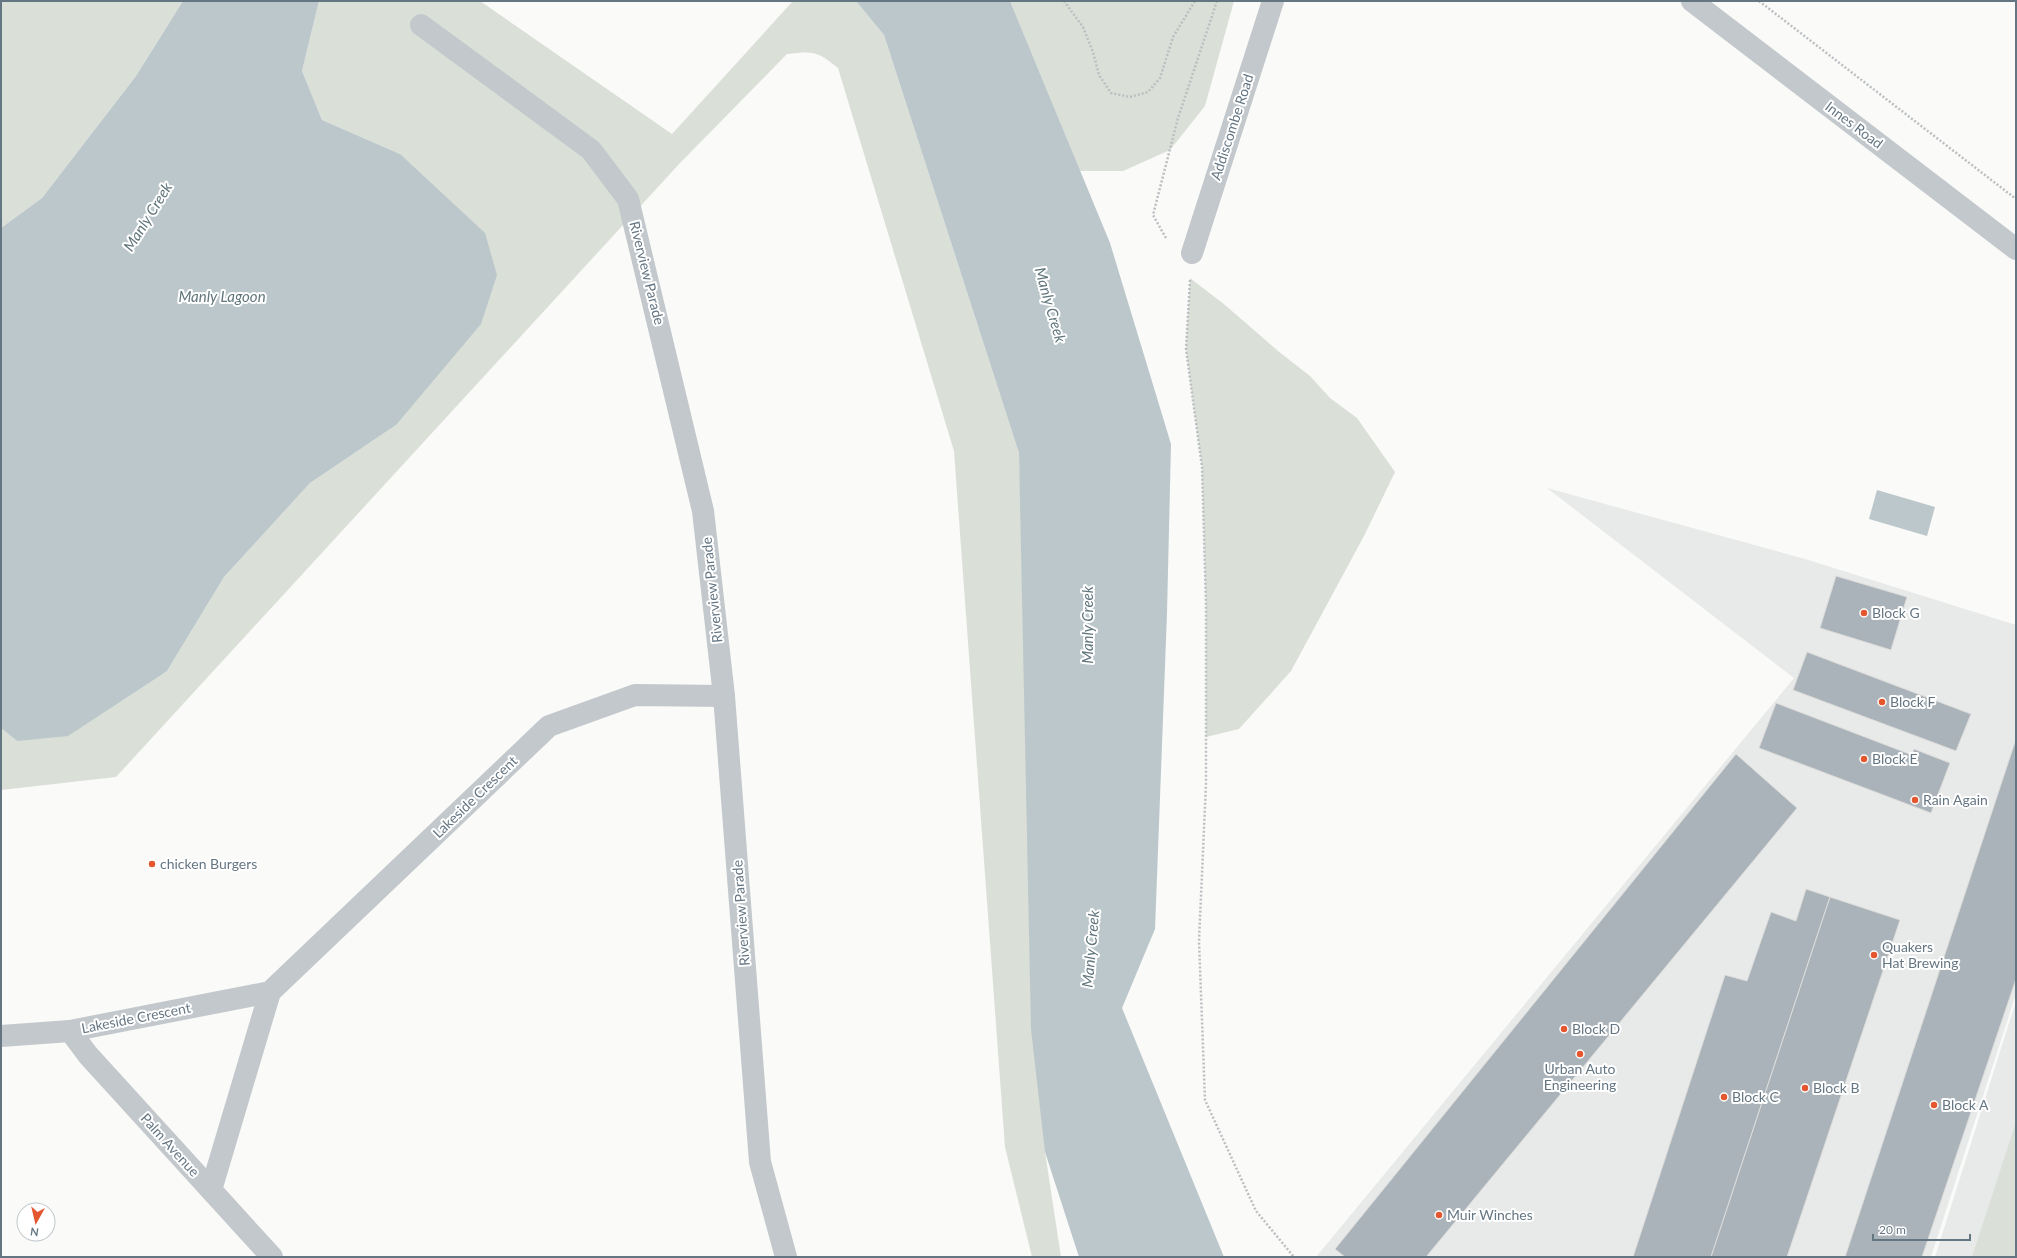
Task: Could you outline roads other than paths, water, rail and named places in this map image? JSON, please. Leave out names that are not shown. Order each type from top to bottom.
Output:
[{"type":"street","name":"Addiscombe Road","points":[[1192,253],[1273,1]]},
{"type":"street","name":"Innes Road","points":[[1692,1],[2016,249]]},
{"type":"street","name":"Riverview Parade","points":[[421,25],[591,150],[628,199],[703,511],[724,696],[760,1162],[786,1257]]},
{"type":"street","name":"Lakeside Crescent","points":[[211,1190],[270,992],[549,726],[635,695],[724,696]]},
{"type":"street","name":"Lakeside Crescent","points":[[1,1036],[70,1031],[270,992]]},
{"type":"street","name":"Palm Avenue","points":[[70,1031],[88,1055],[272,1257]]},
{"type":"water","name":"Manly Lagoon","points":[[183,1],[319,1],[302,71],[322,120],[400,154],[485,233],[497,275],[481,324],[396,425],[310,483],[224,577],[167,671],[68,736],[17,741],[1,728],[1,228],[42,198],[136,76]]},
{"type":"water","name":"Manly Creek","points":[[856,1],[1010,1],[1110,243],[1171,444],[1167,613],[1155,929],[1122,1008],[1224,1257],[1079,1257],[1045,1152],[1031,1029],[1019,453],[884,35]]},
{"type":"water","points":[[1877,490],[1935,507],[1927,536],[1869,519]]},
{"type":"place","name":"Block G","points":[[1864,613]]},
{"type":"place","name":"Block F","points":[[1882,702]]},
{"type":"place","name":"Block E","points":[[1864,759]]},
{"type":"place","name":"Rain Again","points":[[1915,800]]},
{"type":"place","name":"chicken Burgers","points":[[152,864]]},
{"type":"place","name":"Quakers Hat Brewing","points":[[1874,955]]},
{"type":"place","name":"Block D","points":[[1564,1029]]},
{"type":"place","name":"Urban Auto Engineering","points":[[1580,1054]]},
{"type":"place","name":"Block B","points":[[1805,1088]]},
{"type":"place","name":"Block C","points":[[1724,1097]]},
{"type":"place","name":"Block A","points":[[1934,1105]]},
{"type":"place","name":"Muir Winches","points":[[1439,1215]]}]
